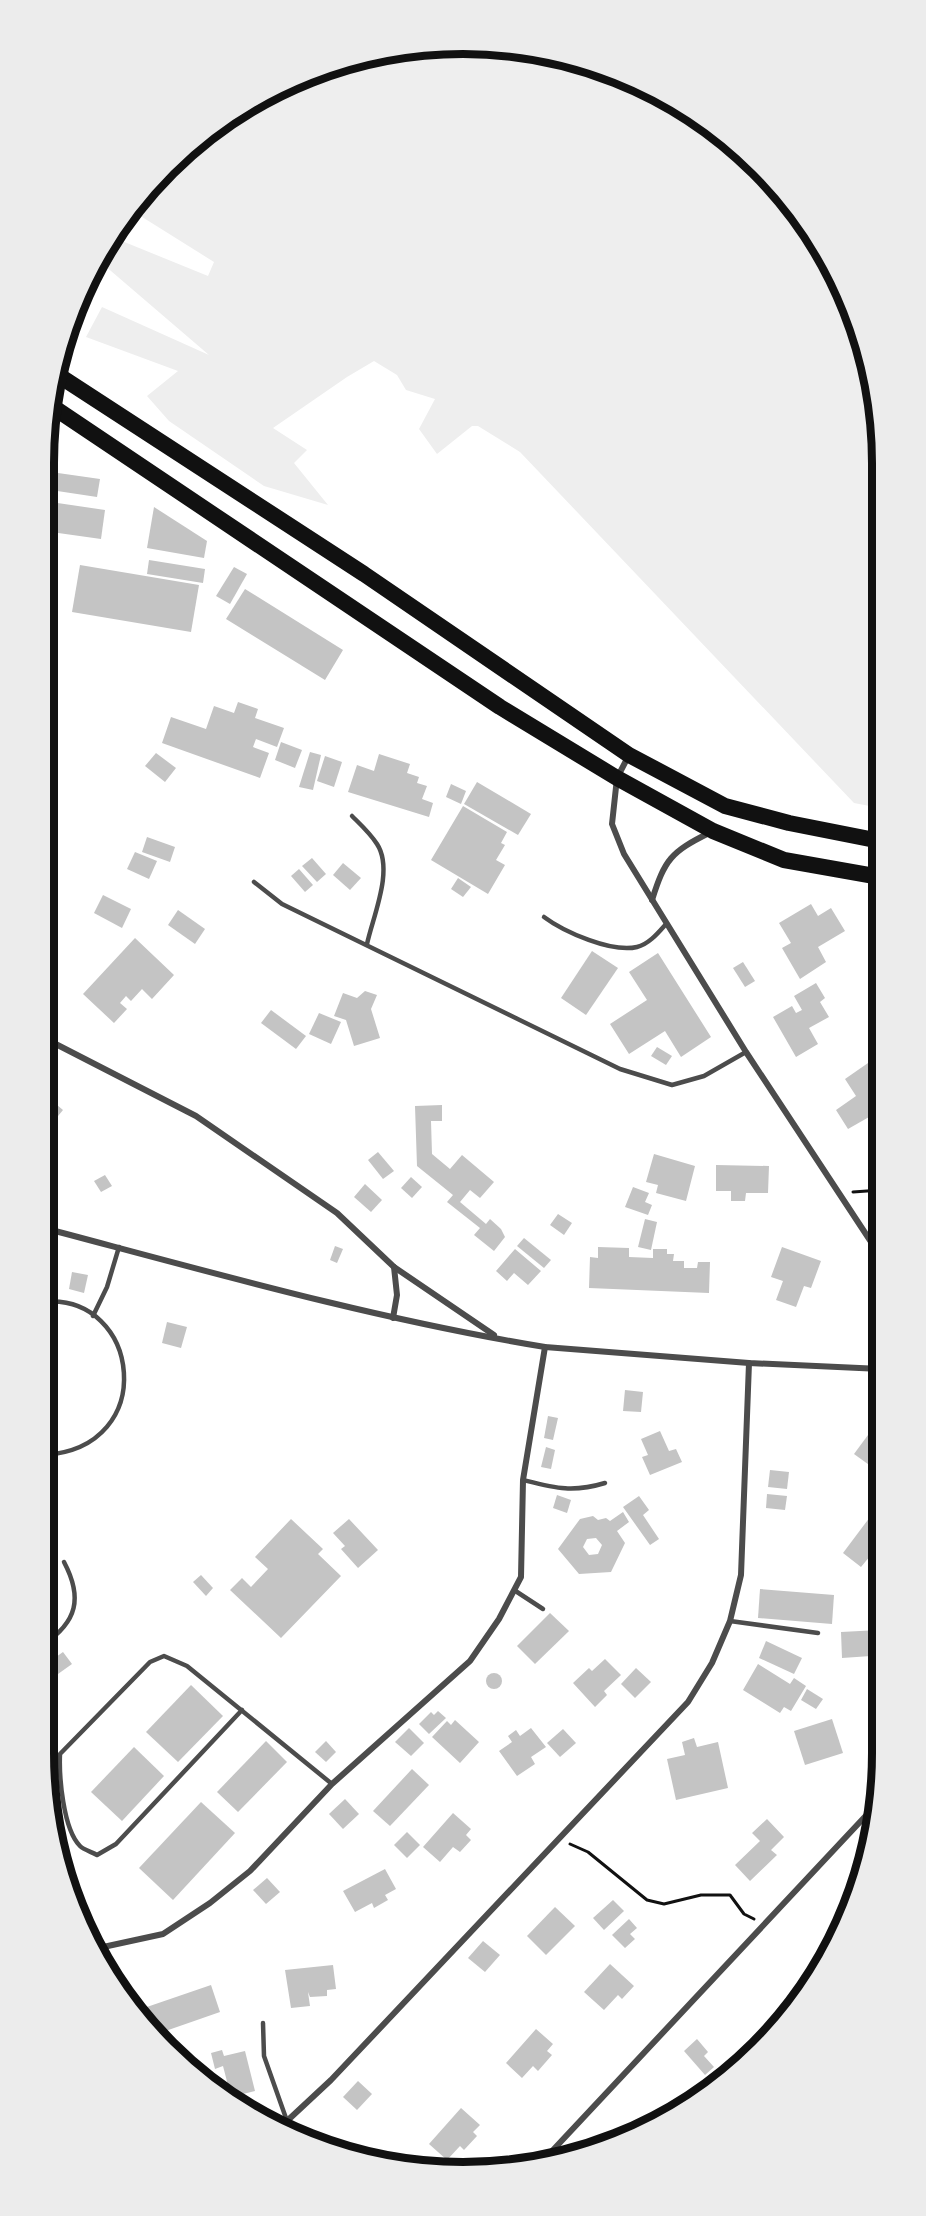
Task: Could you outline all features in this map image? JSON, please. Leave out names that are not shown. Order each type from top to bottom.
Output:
[{"type":"highway","points":[[63,378],[363,574],[629,755],[725,806],[789,824],[872,840]]},
{"type":"highway","points":[[57,410],[500,707],[617,778],[713,831],[784,860],[872,876]]},
{"type":"street","points":[[629,755],[617,778],[612,824],[624,854],[746,1052],[872,1244]]},
{"type":"street","points":[[652,900],[662,870],[675,852],[713,831]]},
{"type":"street","points":[[54,1043],[196,1116],[337,1213],[394,1267],[496,1337]]},
{"type":"street","points":[[54,1231],[342,1307],[545,1347],[749,1363],[872,1369]]},
{"type":"street","points":[[393,1318],[397,1295],[394,1267]]},
{"type":"street","points":[[103,1947],[163,1934],[210,1903],[250,1871],[332,1784],[470,1661],[499,1619],[521,1577],[523,1480],[545,1347]]},
{"type":"street","points":[[287,2121],[331,2080],[688,1702],[712,1662],[730,1621],[741,1575],[749,1363]]},
{"type":"street","points":[[550,2152],[868,1814]]},
{"type":"lane","points":[[352,816],[378,845],[383,876],[367,944]]},
{"type":"lane","points":[[254,882],[282,904],[620,1069],[672,1085],[704,1076],[746,1052]]},
{"type":"lane","points":[[544,917],[563,930],[620,947],[637,947],[648,941],[666,924]]},
{"type":"lane","points":[[93,1316],[107,1287],[119,1247]]},
{"type":"lane","points":[[54,1303],[74,1305],[93,1316],[108,1329],[118,1347],[124,1365],[125,1385],[120,1405],[111,1423],[97,1437],[80,1448],[54,1454]]},
{"type":"lane","points":[[523,1480],[563,1490],[583,1490],[605,1483]]},
{"type":"lane","points":[[54,1637],[62,1632],[72,1616],[75,1599],[73,1579],[64,1562]]},
{"type":"lane","points":[[514,1590],[543,1609]]},
{"type":"lane","points":[[730,1621],[818,1633]]},
{"type":"lane","points":[[242,1710],[116,1844],[97,1855],[80,1846],[69,1824],[59,1777],[60,1754],[150,1662],[164,1656],[187,1666],[242,1710],[332,1784]]},
{"type":"lane","points":[[263,2022],[264,2056],[287,2121]]},
{"type":"path","points":[[837,1194],[872,1191]]},
{"type":"path","points":[[558,1839],[588,1852],[647,1900],[664,1904],[701,1895],[730,1895],[744,1914],[764,1924]]},
{"type":"shaded area","points":[[463,54],[516,57],[569,68],[620,85],[644,96],[690,123],[733,155],[771,193],[817,259],[841,306],[864,383],[869,410],[872,463],[872,806],[854,803],[520,452],[478,426],[472,426],[437,454],[419,429],[435,399],[406,390],[397,375],[374,361],[273,428],[307,450],[294,463],[328,505],[264,486],[169,421],[147,396],[178,371],[86,337],[102,307],[209,355],[105,266],[120,240],[208,276],[214,262],[138,215],[155,193],[193,155],[259,109],[306,85],[383,62],[410,57]]},
{"type":"building","points":[[54,472],[100,479],[97,497],[54,491]]},
{"type":"building","points":[[54,502],[105,510],[101,539],[54,532]]},
{"type":"building","points":[[154,507],[207,541],[204,558],[147,548]]},
{"type":"building","points":[[149,560],[205,569],[203,583],[147,574]]},
{"type":"building","points":[[80,565],[199,585],[191,632],[72,612]]},
{"type":"building","points":[[234,567],[247,574],[230,604],[216,596]]},
{"type":"building","points":[[245,589],[343,650],[325,680],[226,619]]},
{"type":"building","points":[[238,702],[258,709],[255,718],[284,728],[277,747],[256,739],[253,747],[269,753],[260,778],[162,743],[171,717],[206,729],[214,706],[234,713]]},
{"type":"building","points":[[281,742],[302,750],[295,768],[275,760]]},
{"type":"building","points":[[310,752],[321,755],[313,790],[299,787]]},
{"type":"building","points":[[156,753],[176,768],[165,782],[145,766]]},
{"type":"building","points":[[379,754],[410,764],[407,773],[419,777],[417,783],[427,786],[422,799],[433,803],[429,817],[348,792],[357,765],[374,771]]},
{"type":"building","points":[[325,756],[342,762],[334,787],[317,781]]},
{"type":"building","points":[[477,782],[531,814],[518,835],[464,804]]},
{"type":"building","points":[[451,784],[466,791],[461,804],[446,797]]},
{"type":"building","points":[[463,806],[507,832],[501,843],[505,845],[496,860],[505,865],[488,894],[431,860]]},
{"type":"building","points":[[147,837],[175,847],[170,862],[142,852]]},
{"type":"building","points":[[135,852],[157,861],[149,879],[127,869]]},
{"type":"building","points":[[312,858],[326,874],[317,882],[302,866]]},
{"type":"building","points":[[343,863],[361,878],[350,890],[333,875]]},
{"type":"building","points":[[299,869],[313,885],[305,892],[291,876]]},
{"type":"building","points":[[458,878],[471,887],[463,897],[451,889]]},
{"type":"building","points":[[103,895],[131,909],[122,928],[94,913]]},
{"type":"building","points":[[811,904],[818,916],[831,908],[845,931],[818,947],[826,962],[800,979],[782,948],[791,943],[779,923]]},
{"type":"building","points":[[178,910],[205,929],[195,944],[168,925]]},
{"type":"building","points":[[135,938],[174,975],[152,999],[142,989],[131,1001],[126,996],[120,1003],[127,1009],[114,1023],[83,994]]},
{"type":"building","points":[[592,951],[618,968],[586,1015],[561,998]]},
{"type":"building","points":[[658,953],[711,1037],[681,1057],[665,1031],[629,1054],[610,1024],[647,1000],[629,972]]},
{"type":"building","points":[[743,962],[755,981],[745,987],[733,968]]},
{"type":"building","points":[[816,983],[825,998],[820,1002],[829,1017],[809,1028],[818,1044],[796,1057],[773,1017],[792,1006],[796,1013],[802,1010],[794,996]]},
{"type":"building","points":[[365,991],[377,995],[371,1009],[380,1038],[354,1046],[346,1020],[334,1016],[343,993],[357,998]]},
{"type":"building","points":[[271,1010],[306,1036],[296,1049],[261,1023]]},
{"type":"building","points":[[319,1013],[341,1022],[331,1044],[309,1034]]},
{"type":"building","points":[[657,1047],[672,1056],[666,1065],[651,1056]]},
{"type":"building","points":[[872,1060],[872,1121],[869,1117],[848,1129],[836,1110],[856,1096],[845,1079]]},
{"type":"building","points":[[54,1102],[63,1110],[54,1121]]},
{"type":"building","points":[[442,1105],[442,1121],[431,1121],[432,1154],[450,1169],[462,1155],[494,1182],[480,1198],[470,1190],[460,1202],[486,1224],[490,1219],[501,1229],[505,1237],[494,1251],[474,1235],[480,1228],[447,1202],[453,1195],[417,1166],[415,1106]]},
{"type":"building","points":[[378,1152],[394,1171],[383,1179],[368,1160]]},
{"type":"building","points":[[654,1154],[695,1166],[686,1201],[656,1193],[658,1185],[646,1182]]},
{"type":"building","points":[[716,1165],[769,1166],[768,1193],[746,1193],[745,1201],[731,1201],[731,1191],[716,1191]]},
{"type":"building","points":[[105,1175],[112,1186],[101,1192],[94,1181]]},
{"type":"building","points":[[411,1177],[422,1187],[412,1198],[401,1188]]},
{"type":"building","points":[[365,1184],[382,1200],[371,1212],[354,1197]]},
{"type":"building","points":[[633,1187],[649,1193],[645,1202],[652,1205],[648,1215],[625,1207]]},
{"type":"building","points":[[558,1214],[572,1223],[564,1235],[550,1225]]},
{"type":"building","points":[[645,1219],[657,1222],[651,1250],[638,1247]]},
{"type":"building","points":[[524,1238],[551,1260],[544,1268],[517,1246]]},
{"type":"building","points":[[335,1246],[343,1249],[337,1263],[330,1260]]},
{"type":"building","points":[[598,1247],[629,1248],[629,1257],[653,1258],[653,1249],[667,1249],[667,1254],[674,1254],[673,1261],[684,1261],[684,1268],[697,1268],[698,1262],[710,1262],[709,1293],[589,1288],[590,1257],[598,1258]]},
{"type":"building","points":[[782,1247],[821,1261],[811,1288],[804,1286],[796,1307],[776,1300],[783,1281],[771,1277]]},
{"type":"building","points":[[515,1249],[541,1271],[528,1285],[514,1273],[507,1281],[496,1271]]},
{"type":"building","points":[[72,1272],[88,1275],[84,1293],[69,1289]]},
{"type":"building","points":[[167,1322],[187,1327],[181,1348],[162,1343]]},
{"type":"building","points":[[625,1390],[643,1392],[641,1412],[623,1411]]},
{"type":"building","points":[[548,1416],[558,1418],[553,1440],[544,1438]]},
{"type":"building","points":[[872,1430],[872,1467],[854,1454]]},
{"type":"building","points":[[660,1431],[669,1451],[676,1449],[682,1462],[650,1475],[642,1457],[648,1455],[641,1439]]},
{"type":"building","points":[[546,1447],[555,1450],[551,1469],[541,1467]]},
{"type":"building","points":[[770,1470],[789,1472],[787,1489],[768,1487]]},
{"type":"building","points":[[767,1494],[787,1496],[785,1510],[766,1508]]},
{"type":"building","points":[[557,1495],[571,1500],[567,1513],[553,1508]]},
{"type":"building","points":[[639,1496],[649,1510],[643,1515],[659,1539],[650,1545],[623,1507]]},
{"type":"building","points":[[623,1512],[629,1522],[617,1531],[625,1543],[611,1572],[579,1574],[558,1549],[580,1519],[593,1516],[598,1520],[606,1518],[610,1521]],"holes":[[[596,1538],[602,1545],[598,1554],[589,1555],[583,1547],[587,1539]]]},
{"type":"building","points":[[870,1517],[872,1519],[872,1554],[861,1567],[843,1553]]},
{"type":"building","points":[[291,1519],[323,1549],[318,1554],[341,1576],[281,1638],[230,1590],[242,1578],[251,1587],[268,1569],[255,1557]]},
{"type":"building","points":[[349,1519],[378,1550],[358,1568],[341,1549],[345,1546],[333,1533]]},
{"type":"building","points":[[201,1575],[213,1588],[206,1596],[193,1582]]},
{"type":"building","points":[[760,1589],[834,1595],[832,1624],[758,1618]]},
{"type":"building","points":[[550,1613],[569,1631],[535,1664],[517,1646]]},
{"type":"building","points":[[872,1630],[872,1668],[871,1656],[842,1658],[841,1632]]},
{"type":"building","points":[[766,1641],[802,1658],[794,1674],[759,1658]]},
{"type":"building","points":[[63,1652],[72,1664],[58,1674],[54,1669],[54,1658]]},
{"type":"building","points":[[605,1659],[621,1675],[604,1691],[607,1695],[595,1707],[573,1683],[589,1668],[592,1671]]},
{"type":"building","points":[[758,1664],[790,1684],[794,1678],[806,1686],[791,1711],[784,1707],[780,1713],[743,1690]]},
{"type":"building","points":[[636,1668],[651,1682],[635,1698],[621,1684]]},
{"type":"building","points":[[491,1673],[497,1673],[502,1681],[500,1687],[491,1689],[486,1684],[486,1678]]},
{"type":"building","points":[[191,1685],[223,1716],[178,1762],[146,1732]]},
{"type":"building","points":[[807,1689],[823,1699],[816,1709],[801,1700]]},
{"type":"building","points":[[438,1711],[446,1718],[429,1734],[419,1724],[431,1712],[434,1715]]},
{"type":"building","points":[[832,1719],[843,1753],[805,1765],[794,1731]]},
{"type":"building","points":[[455,1720],[479,1742],[460,1763],[432,1737],[447,1721],[451,1725]]},
{"type":"building","points":[[409,1728],[424,1743],[411,1756],[395,1742]]},
{"type":"building","points":[[531,1728],[546,1747],[531,1757],[535,1764],[517,1776],[499,1751],[512,1742],[508,1736],[516,1730],[520,1736]]},
{"type":"building","points":[[563,1729],[576,1743],[560,1757],[547,1743]]},
{"type":"building","points":[[694,1738],[697,1747],[718,1742],[728,1788],[676,1800],[667,1759],[685,1755],[682,1742]]},
{"type":"building","points":[[266,1741],[287,1762],[238,1812],[217,1792]]},
{"type":"building","points":[[326,1741],[336,1752],[326,1762],[315,1752]]},
{"type":"building","points":[[134,1747],[164,1776],[122,1821],[91,1792]]},
{"type":"building","points":[[412,1769],[429,1785],[390,1826],[373,1811]]},
{"type":"building","points":[[345,1799],[359,1814],[343,1829],[329,1814]]},
{"type":"building","points":[[201,1802],[235,1833],[173,1900],[139,1868]]},
{"type":"building","points":[[453,1813],[471,1829],[466,1835],[471,1840],[460,1852],[453,1847],[440,1862],[423,1847]]},
{"type":"building","points":[[767,1819],[784,1837],[771,1850],[777,1855],[750,1881],[735,1865],[760,1841],[752,1833]]},
{"type":"building","points":[[407,1832],[420,1845],[407,1858],[394,1845]]},
{"type":"building","points":[[385,1869],[396,1889],[385,1895],[388,1900],[374,1908],[372,1903],[355,1912],[343,1891]]},
{"type":"building","points":[[267,1878],[280,1892],[266,1904],[253,1890]]},
{"type":"building","points":[[613,1900],[624,1911],[604,1930],[593,1918]]},
{"type":"building","points":[[555,1907],[575,1926],[546,1955],[527,1936]]},
{"type":"building","points":[[629,1919],[637,1928],[630,1934],[635,1939],[625,1948],[612,1935]]},
{"type":"building","points":[[483,1941],[500,1955],[485,1972],[468,1958]]},
{"type":"building","points":[[610,1964],[634,1986],[622,1999],[618,1995],[604,2010],[584,1992]]},
{"type":"building","points":[[333,1965],[336,1989],[327,1990],[327,1996],[310,1997],[308,1992],[310,2006],[291,2008],[285,1970]]},
{"type":"building","points":[[211,1985],[220,2012],[164,2032],[144,2008]]},
{"type":"building","points":[[536,2029],[553,2044],[547,2051],[552,2055],[538,2071],[533,2066],[522,2078],[506,2063]]},
{"type":"building","points":[[697,2039],[708,2052],[704,2056],[714,2067],[705,2075],[684,2051]]},
{"type":"building","points":[[222,2050],[224,2056],[245,2051],[255,2091],[239,2095],[229,2088],[223,2066],[215,2069],[211,2053]]},
{"type":"building","points":[[358,2081],[372,2094],[357,2110],[343,2097]]},
{"type":"building","points":[[461,2108],[480,2125],[473,2132],[477,2136],[464,2150],[460,2146],[447,2160],[429,2144]]}]
